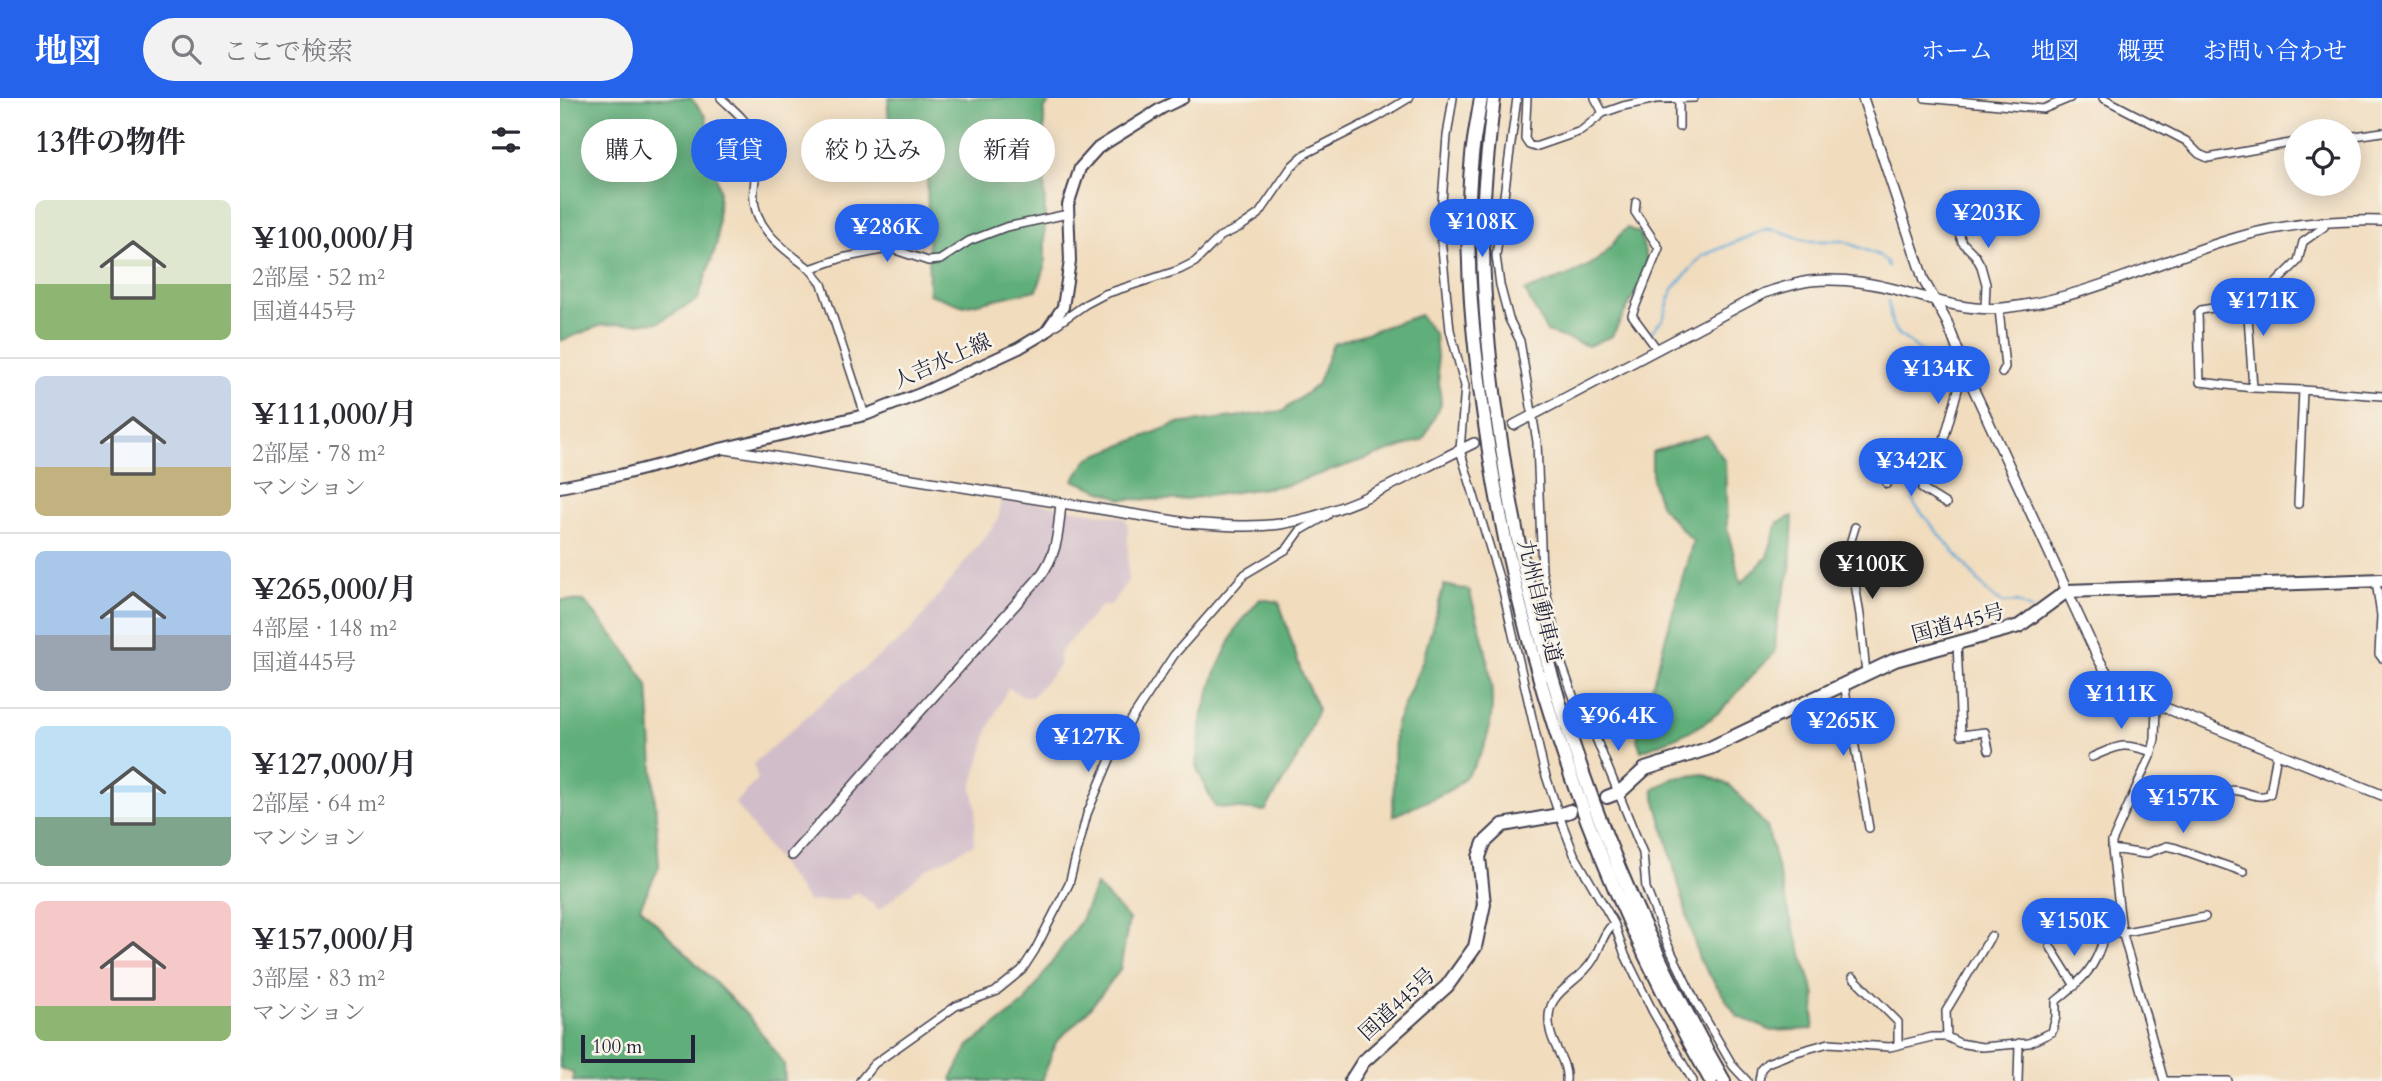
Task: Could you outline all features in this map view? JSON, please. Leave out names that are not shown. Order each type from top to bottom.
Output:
[{"type":"highway","name":"九州自動車道","points":[[1480,98],[1472,156],[1469,219],[1473,330],[1493,477],[1526,630],[1559,744],[1611,881],[1645,958],[1711,1081]]},
{"type":"highway","name":"九州自動車道","points":[[1494,98],[1483,219],[1486,331],[1505,474],[1520,554],[1567,724],[1605,833],[1649,937],[1699,1038],[1724,1081]]},
{"type":"highway","points":[[2067,591],[2379,580]]},
{"type":"highway","name":"国道445号","points":[[1607,797],[1620,792],[1645,769],[1710,748],[1895,660],[2019,626],[2067,591]]},
{"type":"highway","name":"国道445号","points":[[1351,1081],[1363,1062],[1447,986],[1475,947],[1484,904],[1479,857],[1484,843],[1503,825],[1564,813]]},
{"type":"main road","name":"人吉水上線","points":[[560,487],[620,475],[865,415],[920,394],[1019,348],[1046,332],[1063,307],[1070,261],[1068,205],[1080,168],[1098,148],[1183,98]]},
{"type":"street","points":[[721,98],[750,127],[755,144],[754,192],[758,216],[769,237],[810,269],[822,285],[865,415]]},
{"type":"street","points":[[1046,332],[1105,294],[1180,270],[1195,261],[1221,236],[1259,214],[1292,166],[1305,154],[1409,98]]},
{"type":"street","points":[[1453,98],[1447,136],[1440,228],[1450,330],[1465,386],[1460,450],[1503,591],[1545,770],[1564,813],[1574,854],[1614,923],[1625,955],[1647,1000],[1693,1081]]},
{"type":"street","points":[[1517,98],[1496,256],[1509,319],[1520,341],[1537,442],[1542,571],[1561,662],[1576,704],[1595,736],[1620,792],[1643,853],[1646,888],[1667,943],[1733,1066],[1747,1081]]},
{"type":"street","points":[[1527,98],[1525,139],[1529,145],[1535,147],[1581,131],[1603,113],[1645,102],[1694,98]]},
{"type":"street","points":[[1595,98],[1603,113]]},
{"type":"street","points":[[1863,98],[1924,281],[1947,322],[1970,381],[2098,658],[2112,682],[2136,696],[2382,795]]},
{"type":"street","points":[[1925,98],[2043,109],[2070,98]]},
{"type":"street","points":[[2103,98],[2186,141],[2199,154],[2208,158],[2284,144]]},
{"type":"street","points":[[1679,99],[1679,127]]},
{"type":"street","points":[[2361,135],[2382,132]]},
{"type":"street","points":[[1949,201],[1962,242],[1975,255],[1981,266],[1986,284],[1985,308]]},
{"type":"street","points":[[1636,202],[1635,212],[1660,248],[1632,315],[1657,349]]},
{"type":"street","points":[[810,269],[842,258],[882,250],[895,250],[928,261],[940,260],[969,241],[1006,227],[1068,214]]},
{"type":"street","points":[[1514,425],[1764,293],[1809,281],[1854,281],[1936,300],[1999,309],[2078,293],[2243,236],[2322,221],[2382,221]]},
{"type":"street","points":[[2322,221],[2324,227],[2303,242],[2298,261],[2266,294],[2247,302],[2201,310],[2198,313],[2200,382],[2382,396]]},
{"type":"street","points":[[2247,302],[2253,388]]},
{"type":"street","points":[[1999,309],[2005,367],[2002,373]]},
{"type":"street","points":[[1886,484],[1896,464],[1929,460],[1943,443],[1959,386],[1970,381]]},
{"type":"street","points":[[2298,504],[2303,390]]},
{"type":"street","points":[[860,1081],[874,1064],[956,1006],[995,992],[1022,970],[1069,884],[1087,814],[1113,752],[1130,720],[1174,655],[1245,574],[1287,549],[1300,531],[1338,509],[1392,486],[1475,443]]},
{"type":"street","points":[[720,449],[1187,523],[1238,527],[1280,524],[1338,509]]},
{"type":"street","points":[[1929,460],[1936,469],[1922,489],[1946,503]]},
{"type":"street","points":[[792,855],[1039,578],[1051,562],[1056,546],[1061,503]]},
{"type":"street","points":[[1855,527],[1849,547],[1866,673]]},
{"type":"street","points":[[2379,580],[2379,654],[2382,658]]},
{"type":"street","points":[[1957,642],[1961,735],[1985,732],[1989,750]]},
{"type":"street","points":[[1844,684],[1869,828]]},
{"type":"street","points":[[2156,704],[2152,752],[2112,842],[2122,931],[2166,1081],[2228,1081]]},
{"type":"street","points":[[2092,757],[2118,746],[2129,745],[2152,752]]},
{"type":"street","points":[[2219,796],[2225,791],[2236,789],[2261,797],[2270,794],[2277,753]]},
{"type":"street","points":[[2112,849],[2144,854],[2167,846],[2244,872]]},
{"type":"street","points":[[1759,1081],[1761,1069],[1768,1063],[1829,1043],[1890,1047],[1932,1037],[1947,1037],[1959,1043],[1982,1047],[2029,1043],[2052,1032],[2056,1001],[2075,986],[2095,963],[2104,936],[2205,918]]},
{"type":"street","points":[[1566,1081],[1566,1067],[1549,1028],[1550,1009],[1554,999],[1592,962],[1605,931],[1614,923]]},
{"type":"street","points":[[1947,1037],[1946,1011],[1992,936]]},
{"type":"street","points":[[2050,946],[2075,986]]},
{"type":"street","points":[[1853,977],[1898,1022],[1898,1045]]},
{"type":"street","points":[[2018,1081],[2020,1043]]},
{"type":"shaded area","points":[[1002,497],[1125,518],[1128,526],[1128,581],[1110,606],[1101,606],[1059,653],[1059,666],[1032,697],[1023,697],[1008,687],[989,728],[972,788],[976,808],[974,844],[927,869],[879,910],[858,892],[847,899],[808,902],[735,803],[758,779],[753,764],[843,684],[909,633],[998,520]]},
{"type":"green space","points":[[560,98],[691,98],[706,119],[691,119],[691,182],[718,182],[719,190],[717,243],[698,299],[659,322],[602,325],[560,341]]},
{"type":"green space","points":[[889,98],[1052,98],[1044,110],[1044,119],[959,119],[959,182],[1044,182],[1045,267],[1037,290],[964,306],[929,294],[927,182],[945,182],[945,119],[890,119]]},
{"type":"green space","points":[[1627,228],[1640,233],[1649,268],[1612,336],[1588,346],[1547,332],[1525,291],[1585,268],[1605,253]]},
{"type":"green space","points":[[1420,315],[1435,335],[1441,404],[1423,440],[1287,485],[1178,500],[1122,499],[1073,480],[1089,458],[1176,424],[1283,411],[1317,385],[1333,344]]},
{"type":"green space","points":[[1707,435],[1725,461],[1727,528],[1741,583],[1767,557],[1778,522],[1793,516],[1790,571],[1777,618],[1775,653],[1711,719],[1682,735],[1641,751],[1637,739],[1693,541],[1661,507],[1652,480],[1652,452]]},
{"type":"green space","points":[[1444,585],[1469,590],[1483,640],[1492,692],[1491,718],[1486,742],[1474,765],[1456,786],[1393,816],[1395,726],[1423,660]]},
{"type":"green space","points":[[1260,599],[1279,602],[1301,671],[1318,709],[1301,752],[1265,811],[1215,807],[1196,766],[1202,717],[1216,671],[1237,627]]},
{"type":"green space","points":[[560,600],[584,601],[625,650],[648,685],[659,867],[640,907],[751,1019],[784,1064],[785,1081],[573,1081],[573,1073],[560,1068]]},
{"type":"green space","points":[[1704,774],[1731,786],[1767,827],[1790,917],[1815,995],[1813,1029],[1772,1031],[1737,1016],[1699,959],[1653,790],[1674,778]]},
{"type":"green space","points":[[1096,885],[1129,919],[1120,970],[1086,1013],[1056,1042],[1042,1081],[953,1081],[952,1077],[969,1046],[1024,1003],[1081,920]]},
{"type":"waterway","points":[[1650,333],[1663,319],[1673,289],[1702,256],[1766,229],[1808,241],[1843,241],[1878,255],[1888,266]]},
{"type":"waterway","points":[[1888,301],[1892,325],[1897,333],[1953,376]]},
{"type":"waterway","points":[[1933,462],[1944,447]]},
{"type":"waterway","points":[[1930,466],[1915,488],[1914,504],[1991,596],[2003,603],[2017,602],[2032,610]]},
{"type":"tunnel","points":[[1474,443],[1514,425]]}]
